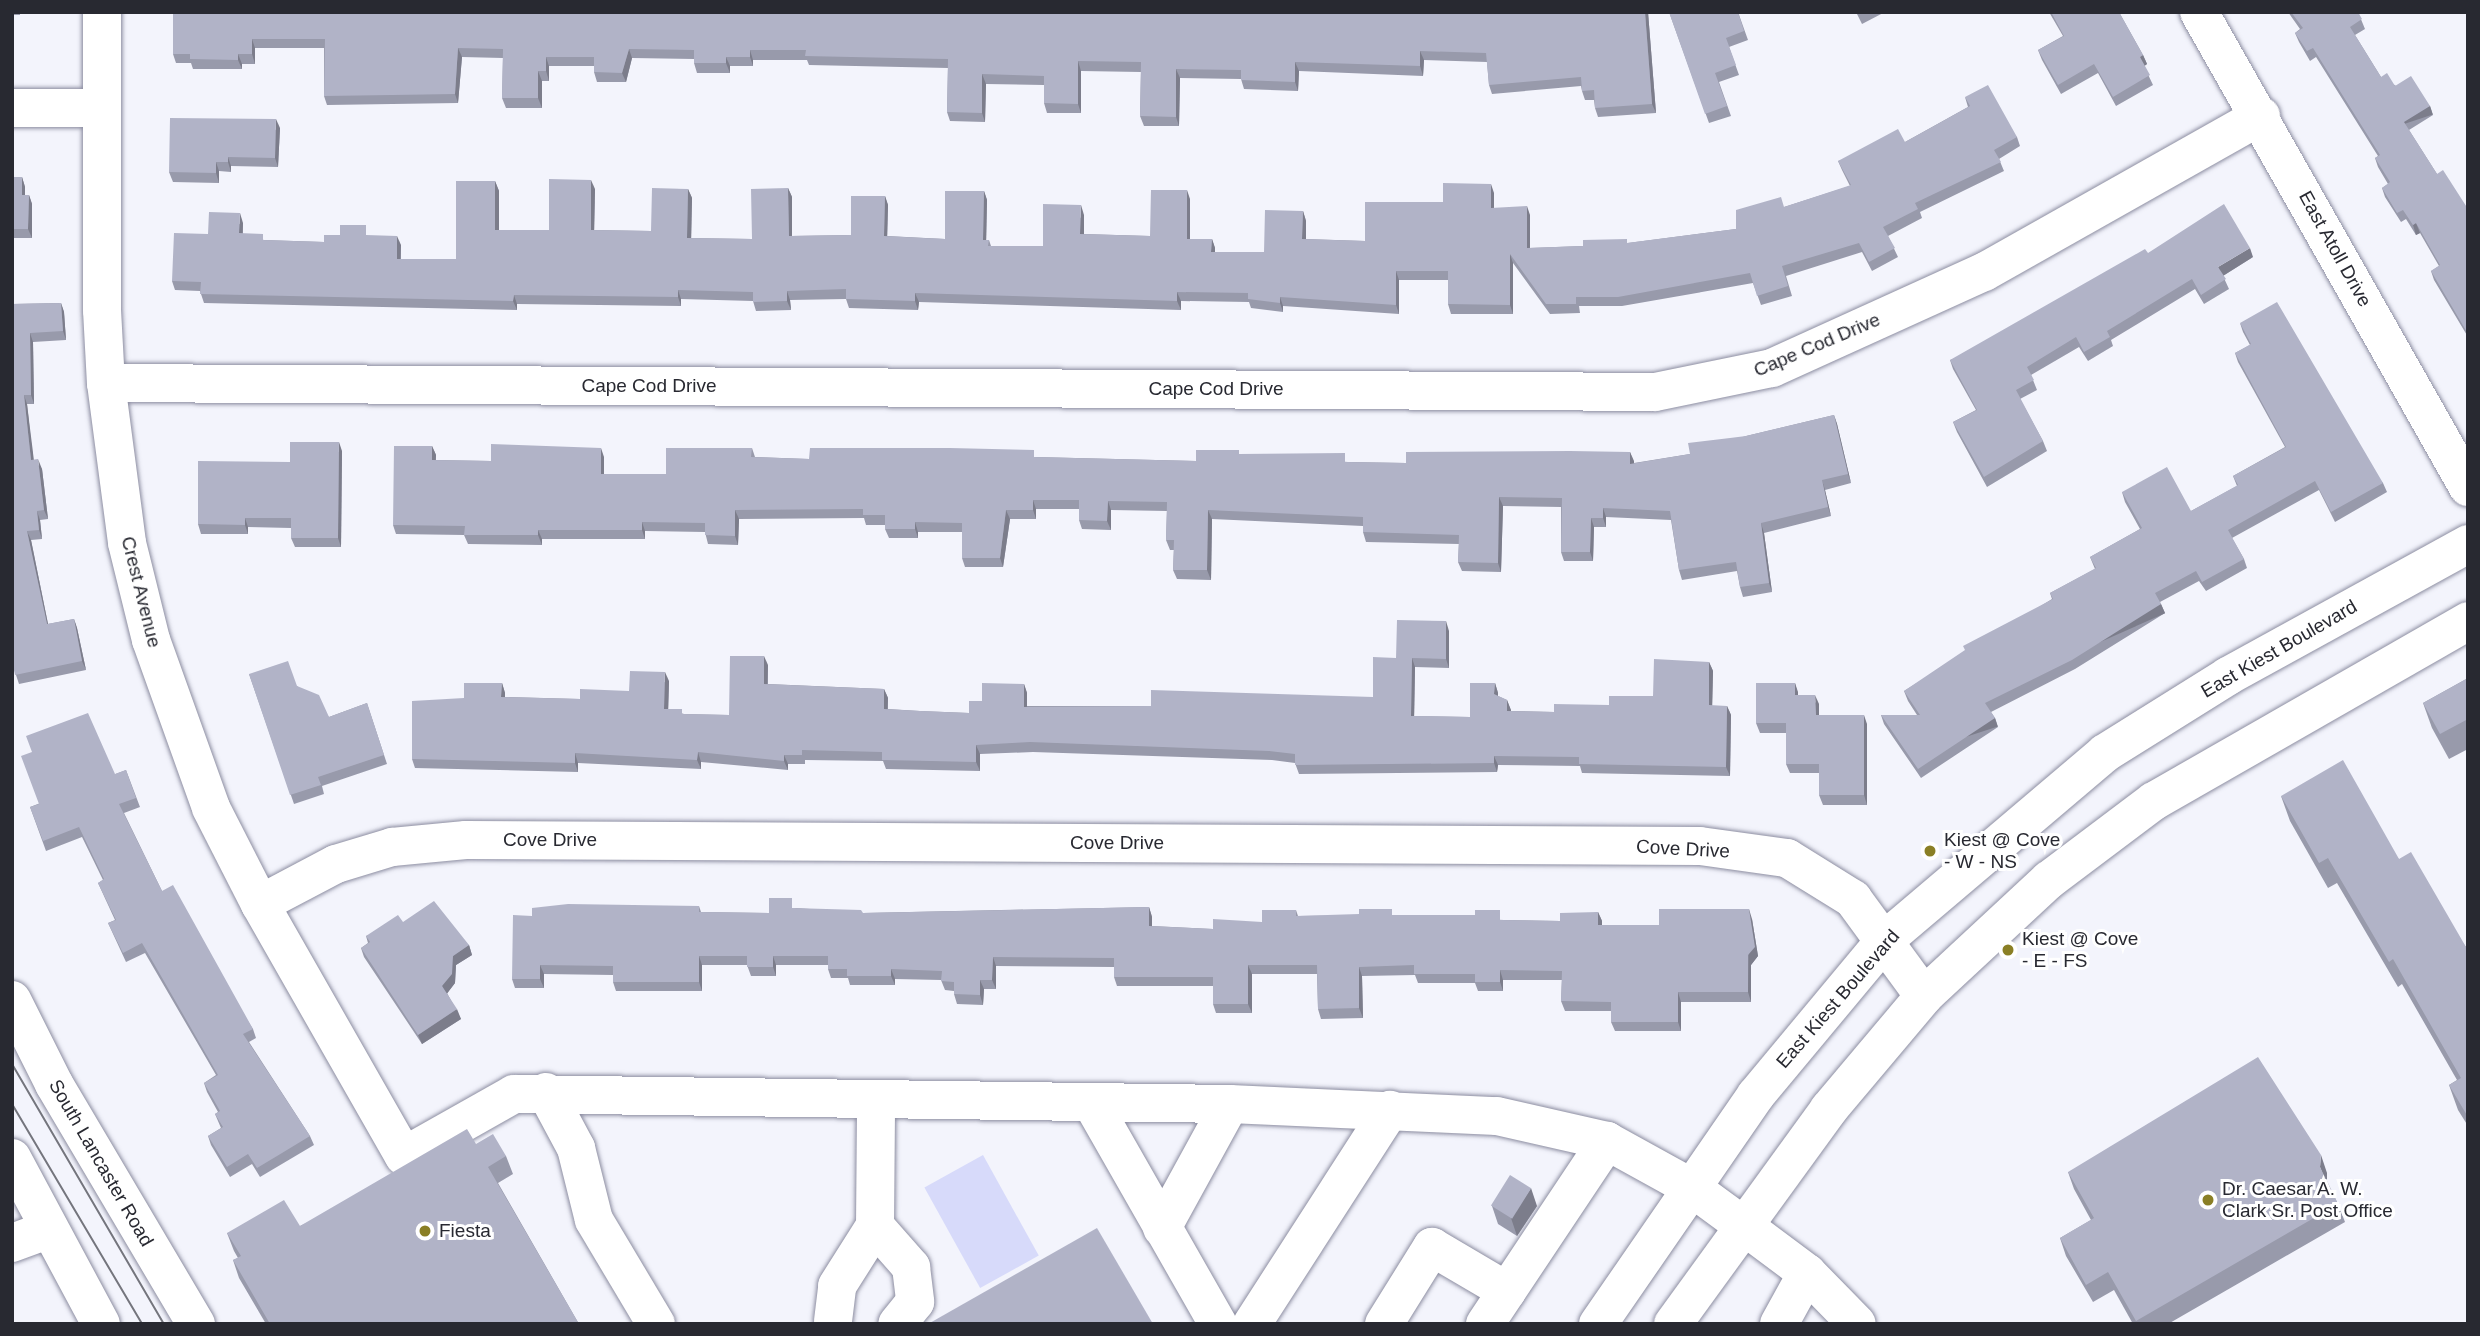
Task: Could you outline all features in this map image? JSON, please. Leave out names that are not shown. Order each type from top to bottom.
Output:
[{"type":"street","name":"Crest Avenue","points":[[102,12],[106,383],[127,543],[151,640],[211,808],[260,904],[404,1156],[514,1094],[546,1093]]},
{"type":"street","name":"East Atoll Drive","points":[[2199,12],[2261,116],[2468,487]]},
{"type":"street","points":[[12,108],[102,108]]},
{"type":"street","name":"Cape Cod Drive","points":[[106,383],[1655,392],[1772,368],[1984,272],[2261,116]]},
{"type":"street","name":"East Kiest Boulevard","points":[[1598,1324],[1805,1032],[1886,939],[2105,753],[2240,669],[2468,544]]},
{"type":"street","points":[[1673,1324],[1829,1109],[1924,996],[2049,880],[2154,801],[2468,621]]},
{"type":"street","name":"Cove Drive","points":[[260,904],[336,864],[392,847],[466,840],[1700,846],[1787,858],[1853,899],[1886,939],[1924,996]]},
{"type":"street","name":"South Lancaster Road","points":[[12,1000],[54,1084],[196,1324]]},
{"type":"street","points":[[656,1324],[594,1220],[576,1149],[546,1093],[1093,1105],[1230,1104],[1497,1116],[1607,1141],[1692,1188],[1807,1273],[1857,1324]]},
{"type":"street","points":[[833,1323],[837,1286],[875,1226],[876,1100]]},
{"type":"street","points":[[1162,1228],[1230,1104]]},
{"type":"street","points":[[1093,1105],[1218,1324]]},
{"type":"street","points":[[1252,1324],[1390,1110]]},
{"type":"street","points":[[1485,1324],[1607,1141]]},
{"type":"street","points":[[15,1169],[101,1324]]},
{"type":"street","points":[[875,1226],[903,1252],[911,1267],[915,1302],[897,1324]]},
{"type":"street","points":[[12,1243],[50,1229]]},
{"type":"street","points":[[1384,1324],[1432,1247],[1507,1291]]},
{"type":"street","points":[[1779,1324],[1807,1273]]},
{"type":"shaded area","points":[[983,1155],[1039,1256],[980,1288],[924,1187]]},
{"type":"building","points":[[1645,12],[1652,104],[1595,108],[1594,90],[1582,91],[1581,77],[1489,85],[1486,53],[1420,51],[1420,66],[1295,62],[1295,82],[1241,80],[1241,70],[1176,69],[1176,117],[1140,116],[1141,62],[1078,61],[1078,104],[1044,103],[1044,76],[982,74],[982,113],[947,112],[948,59],[805,56],[806,50],[750,50],[750,57],[726,57],[726,63],[694,63],[694,50],[629,49],[622,73],[594,72],[594,57],[546,57],[546,71],[538,71],[538,98],[502,98],[503,49],[458,48],[455,94],[324,96],[325,39],[252,39],[252,54],[238,54],[238,60],[190,59],[190,54],[173,54],[173,13]]},
{"type":"building","points":[[1669,12],[1738,12],[1744,31],[1726,38],[1736,65],[1715,73],[1727,106],[1705,114]]},
{"type":"building","points":[[2051,12],[2119,12],[2143,55],[2140,57],[2150,75],[2113,97],[2094,64],[2058,85],[2038,50],[2064,36]]},
{"type":"building","points":[[2291,12],[2358,12],[2362,19],[2350,27],[2381,77],[2387,73],[2395,86],[2411,76],[2430,106],[2404,122],[2437,174],[2443,170],[2468,209],[2468,334],[2431,271],[2440,265],[2416,223],[2413,225],[2403,210],[2397,213],[2382,188],[2390,182],[2375,158],[2380,155],[2313,48],[2307,51],[2295,33],[2303,28]]},
{"type":"building","points":[[1988,85],[2017,137],[1994,150],[2001,162],[1915,203],[1918,209],[1883,227],[1895,248],[1869,262],[1859,243],[1782,266],[1788,286],[1757,296],[1750,273],[1618,297],[1576,297],[1576,304],[1546,304],[1510,254],[1510,305],[1448,304],[1448,271],[1396,271],[1396,305],[1280,297],[1280,303],[1248,299],[1248,293],[1177,292],[1177,301],[915,293],[915,301],[846,299],[846,289],[787,291],[787,301],[753,302],[753,292],[678,290],[678,297],[514,295],[513,301],[200,294],[201,282],[172,281],[174,233],[208,234],[209,212],[240,213],[239,233],[263,234],[263,240],[324,242],[324,235],[340,235],[340,225],[366,225],[366,235],[397,236],[397,259],[456,259],[456,181],[495,181],[495,230],[549,230],[549,179],[591,180],[591,230],[651,231],[652,188],[688,189],[687,238],[752,239],[751,189],[788,188],[789,236],[851,235],[851,196],[885,196],[884,236],[945,239],[945,191],[984,191],[983,240],[989,240],[988,246],[1043,246],[1043,204],[1081,205],[1080,234],[1150,236],[1151,190],[1187,190],[1187,239],[1212,239],[1211,252],[1264,252],[1265,210],[1303,211],[1302,239],[1365,241],[1365,202],[1443,202],[1443,183],[1491,184],[1491,208],[1527,206],[1527,248],[1583,246],[1583,240],[1627,239],[1627,243],[1736,229],[1736,210],[1781,197],[1784,207],[1851,185],[1838,161],[1898,129],[1905,142],[1970,106],[1965,97]]},
{"type":"building","points":[[170,118],[276,119],[275,158],[228,157],[228,162],[216,162],[216,173],[169,172]]},
{"type":"building","points":[[12,177],[22,177],[22,195],[29,195],[28,229],[12,229]]},
{"type":"building","points":[[2224,204],[2250,248],[2218,267],[2226,279],[2201,295],[2192,279],[2107,331],[2110,337],[2084,352],[2076,337],[2027,367],[2034,380],[2016,390],[2043,441],[1984,477],[1953,422],[1977,410],[1950,360],[2145,249],[2148,253]]},
{"type":"building","points":[[2277,302],[2383,483],[2331,512],[2315,481],[2228,530],[2244,559],[2202,582],[2196,571],[2155,593],[2161,604],[2072,660],[1985,703],[1995,718],[1918,769],[1881,715],[1920,715],[1904,691],[1965,650],[1963,646],[2053,599],[2050,593],[2096,568],[2090,557],[2142,528],[2122,492],[2167,467],[2191,511],[2238,485],[2233,476],[2286,447],[2235,353],[2251,344],[2240,323]]},
{"type":"building","points":[[61,303],[63,331],[30,333],[31,395],[24,395],[31,460],[38,459],[44,510],[37,511],[39,530],[27,531],[47,624],[74,619],[82,661],[15,675],[12,660],[12,304]]},
{"type":"building","points":[[1834,415],[1848,474],[1822,480],[1828,507],[1761,523],[1769,583],[1740,587],[1736,562],[1679,570],[1670,511],[1603,508],[1603,518],[1591,518],[1590,552],[1561,552],[1562,498],[1499,497],[1498,563],[1458,562],[1459,535],[1363,532],[1363,517],[1208,510],[1207,570],[1173,570],[1174,540],[1166,540],[1167,502],[1108,501],[1107,521],[1079,520],[1079,500],[1033,500],[1033,510],[1006,510],[1000,558],[962,558],[962,523],[915,522],[915,529],[885,529],[885,515],[863,515],[863,509],[735,510],[735,536],[705,535],[705,523],[642,522],[642,530],[538,530],[538,535],[464,535],[465,526],[393,525],[394,446],[432,446],[432,460],[491,461],[491,444],[601,448],[601,474],[666,474],[666,448],[752,448],[751,457],[809,459],[810,448],[950,448],[1034,450],[1034,457],[1196,461],[1196,450],[1239,450],[1239,454],[1345,453],[1345,462],[1406,463],[1406,452],[1570,451],[1630,452],[1630,464],[1690,454],[1688,443],[1746,436]]},
{"type":"building","points":[[290,442],[339,442],[338,538],[291,538],[291,518],[245,518],[245,525],[198,524],[198,461],[290,462]]},
{"type":"building","points":[[1397,620],[1446,621],[1446,659],[1412,658],[1411,716],[1470,717],[1470,683],[1495,683],[1494,694],[1507,700],[1507,711],[1554,712],[1554,704],[1609,705],[1609,696],[1653,696],[1654,659],[1709,662],[1709,705],[1727,706],[1726,767],[1579,764],[1579,757],[1494,756],[1494,763],[1295,765],[1295,754],[1269,751],[1030,742],[976,745],[976,762],[882,760],[882,752],[802,750],[802,755],[784,755],[784,761],[698,752],[697,760],[575,753],[575,763],[412,759],[412,701],[464,698],[464,683],[502,683],[501,697],[580,699],[580,689],[629,691],[630,671],[665,672],[664,709],[682,709],[682,714],[729,715],[730,656],[764,656],[764,684],[884,689],[884,709],[969,713],[969,701],[982,701],[982,683],[1024,684],[1024,707],[1151,706],[1151,690],[1373,697],[1373,657],[1396,658]]},
{"type":"building","points":[[288,661],[297,686],[319,695],[329,717],[367,703],[384,755],[318,777],[321,785],[290,795],[249,674]]},
{"type":"building","points":[[2468,678],[2468,719],[2440,734],[2423,703]]},
{"type":"building","points":[[1756,683],[1795,683],[1795,695],[1815,695],[1816,715],[1864,715],[1864,795],[1819,795],[1819,764],[1786,764],[1786,723],[1756,723]]},
{"type":"building","points":[[88,713],[115,774],[126,770],[136,798],[119,804],[162,891],[173,885],[253,1029],[243,1034],[310,1136],[257,1168],[248,1154],[227,1167],[208,1136],[223,1127],[215,1114],[220,1111],[204,1083],[218,1075],[142,943],[123,953],[108,923],[116,920],[98,883],[104,879],[79,827],[43,841],[30,807],[39,804],[21,756],[32,752],[26,736]]},
{"type":"building","points":[[2343,760],[2399,859],[2411,852],[2466,947],[2468,946],[2468,1117],[2449,1085],[2461,1078],[2393,959],[2389,962],[2328,858],[2319,863],[2281,796]]},
{"type":"building","points":[[769,898],[792,898],[792,908],[861,910],[863,913],[1149,907],[1149,926],[1213,929],[1213,919],[1262,922],[1262,910],[1296,910],[1296,916],[1359,914],[1359,909],[1392,909],[1392,915],[1475,915],[1475,910],[1500,910],[1500,920],[1560,921],[1560,913],[1598,912],[1598,925],[1659,925],[1659,909],[1749,909],[1755,947],[1748,955],[1748,992],[1678,992],[1678,1022],[1611,1022],[1611,1002],[1561,1001],[1562,971],[1500,970],[1500,982],[1475,982],[1475,974],[1414,974],[1414,965],[1359,967],[1359,1008],[1318,1009],[1317,965],[1248,965],[1248,1004],[1213,1004],[1213,977],[1114,977],[1114,958],[993,957],[992,980],[980,980],[980,995],[954,994],[954,982],[941,981],[942,971],[891,969],[891,976],[847,976],[847,969],[828,969],[828,956],[773,956],[773,967],[747,967],[747,956],[699,956],[699,982],[613,982],[613,966],[540,965],[540,979],[512,979],[513,915],[532,916],[532,908],[568,904],[699,906],[699,912],[769,913]]},
{"type":"building","points":[[434,901],[469,945],[453,956],[452,974],[442,986],[457,1009],[418,1035],[361,948],[370,942],[366,936],[398,915],[403,922]]},
{"type":"building","name":"Dr. Caesar A. W. Clark Sr. Post Office","points":[[2258,1057],[2321,1155],[2320,1167],[2338,1204],[2136,1321],[2108,1272],[2086,1285],[2060,1238],[2094,1218],[2068,1172]]},
{"type":"building","name":"Fiesta","points":[[467,1129],[476,1144],[493,1134],[506,1156],[488,1167],[579,1324],[270,1324],[233,1260],[241,1256],[227,1233],[284,1200],[300,1226]]},
{"type":"building","points":[[1510,1175],[1531,1188],[1512,1219],[1491,1206]]},
{"type":"building","points":[[1097,1228],[1153,1324],[928,1324]]},
{"type":"tram line","points":[[12,1064],[164,1324]]},
{"type":"tram line","points":[[12,1104],[142,1324]]},
{"type":"place","name":"Kiest @ Cove - W - NS","points":[[1930,851]]},
{"type":"place","name":"Kiest @ Cove - E - FS","points":[[2008,950]]},
{"type":"place","name":"Dr. Caesar A. W. Clark Sr. Post Office","points":[[2208,1200]]},
{"type":"place","name":"Fiesta","points":[[425,1231]]}]
